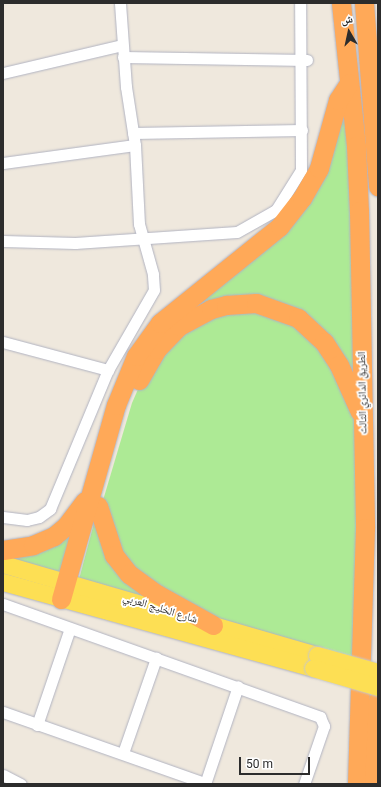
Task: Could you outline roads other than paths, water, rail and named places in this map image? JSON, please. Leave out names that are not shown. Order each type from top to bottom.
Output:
[{"type":"highway","name":"الطريق الدائري الثالث","points":[[341,3],[358,177],[364,422],[365,601],[357,784]]},
{"type":"highway","points":[[364,3],[378,186]]},
{"type":"highway","points":[[69,591],[94,501],[122,385],[145,341],[173,312],[280,226],[302,198],[319,168],[338,100],[349,83]]},
{"type":"highway","points":[[3,550],[33,545],[54,536],[94,501],[130,402],[148,360],[179,326],[211,309],[226,305],[256,303],[282,310],[304,323],[324,342],[336,360],[364,422]]},
{"type":"highway","points":[[94,501],[114,555],[129,574],[152,591],[213,625]]},
{"type":"highway","points":[[374,784],[378,700]]},
{"type":"main road","name":"شارع الخليج العربي","points":[[3,564],[69,591],[315,662]]},
{"type":"main road","name":"شارع الخليج العربي","points":[[3,582],[69,591],[213,625],[315,662]]},
{"type":"main road","points":[[315,662],[378,672]]},
{"type":"main road","points":[[315,662],[378,687]]},
{"type":"street","points":[[3,517],[27,520],[39,517],[50,509],[108,370],[154,290],[153,274],[142,240],[138,219],[135,145],[123,57],[120,3]]},
{"type":"street","points":[[3,241],[75,243],[142,240],[237,232],[276,210],[301,173],[305,59],[300,3]]},
{"type":"street","points":[[3,73],[122,45]]},
{"type":"street","points":[[123,57],[305,59]]},
{"type":"street","points":[[133,133],[302,130]]},
{"type":"street","points":[[3,163],[135,145]]},
{"type":"street","points":[[3,342],[108,370]]},
{"type":"street","points":[[3,604],[238,686],[324,720],[324,726],[304,784]]},
{"type":"street","points":[[37,725],[70,628]]},
{"type":"street","points":[[123,753],[156,658]]},
{"type":"street","points":[[3,712],[37,725],[123,753],[205,784],[238,686]]},
{"type":"street","points":[[3,775],[21,784]]}]
